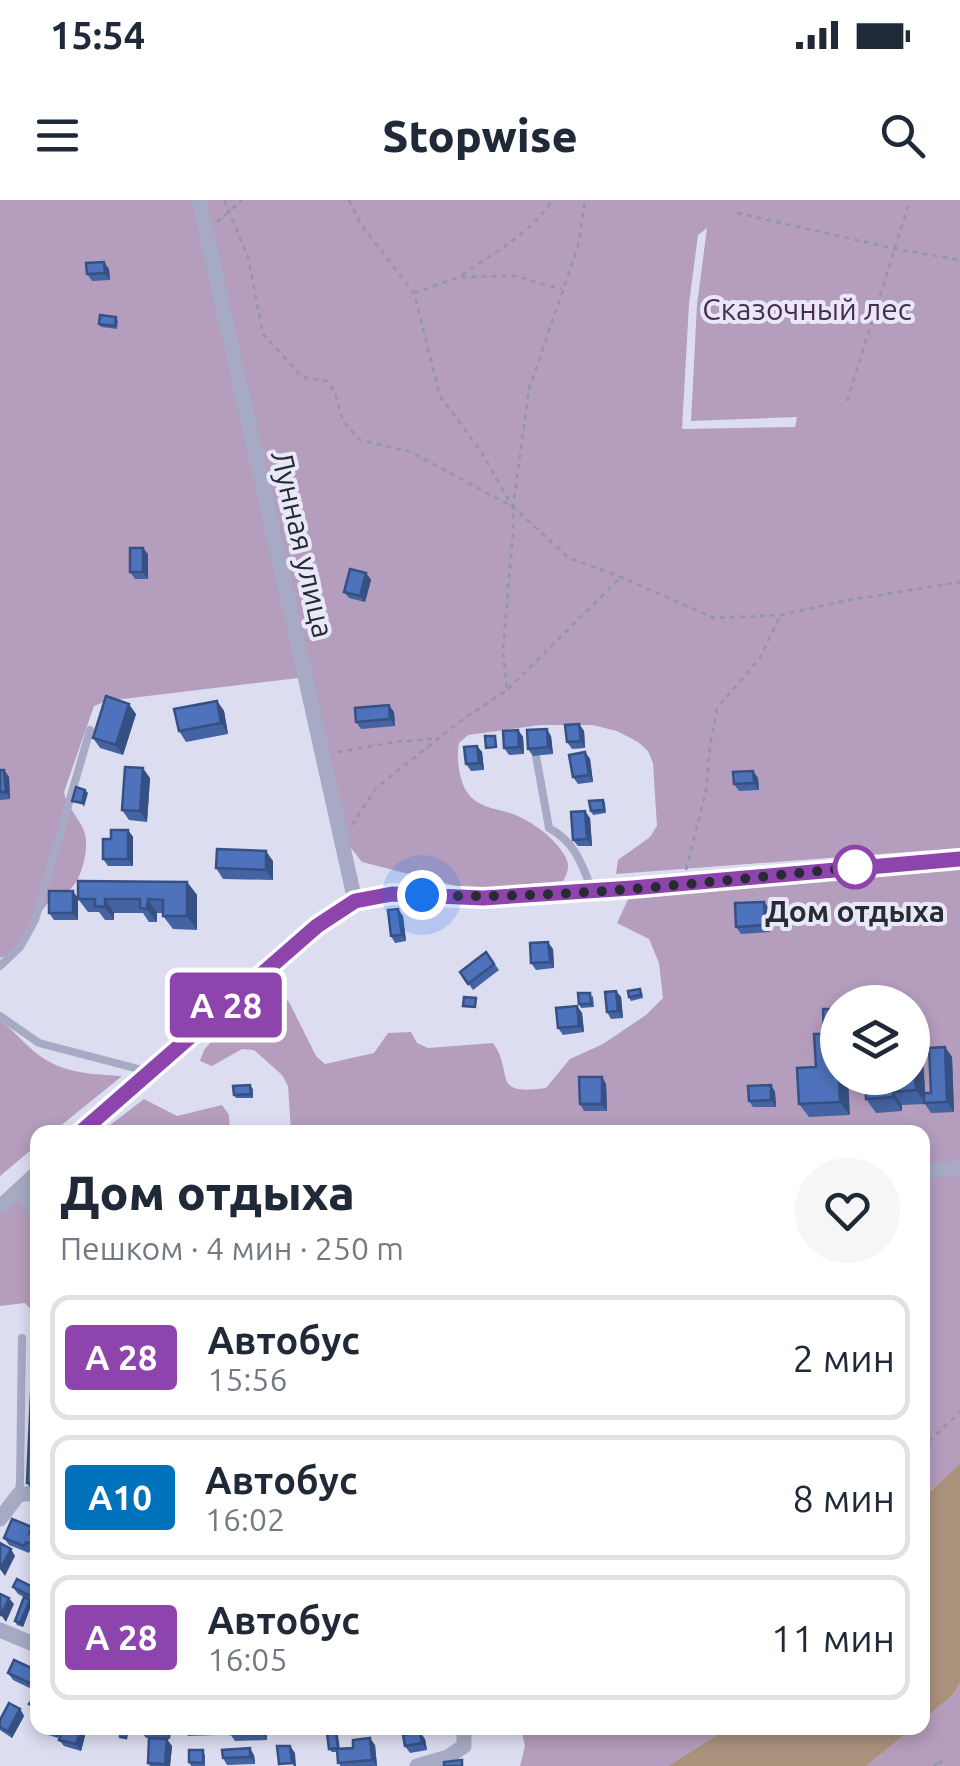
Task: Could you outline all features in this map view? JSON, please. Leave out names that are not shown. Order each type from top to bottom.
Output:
[{"type":"street","name":"Лунная улица","points":[[199,200],[355,901]]},
{"type":"street","points":[[89,1125],[317,926],[355,901],[392,894],[483,898],[960,859]]},
{"type":"street","points":[[930,1170],[960,1168]]},
{"type":"street","points":[[0,1207],[30,1180]]},
{"type":"street","points":[[20,1189],[30,1205]]},
{"type":"street","points":[[0,1519],[18,1495],[30,1492]]},
{"type":"street","points":[[0,1630],[30,1643]]},
{"type":"street","points":[[417,1766],[448,1757],[464,1746],[464,1735]]},
{"type":"lane","points":[[0,966],[20,947],[35,920],[90,730]]},
{"type":"lane","points":[[536,756],[549,828],[564,836],[582,862],[592,890]]},
{"type":"lane","points":[[0,1016],[39,1043],[150,1072]]},
{"type":"lane","points":[[18,1495],[22,1338]]},
{"type":"path","points":[[224,200],[248,257],[262,334],[300,378],[327,381],[343,421],[360,440],[411,452],[513,507],[569,558],[714,618],[781,615],[960,582]]},
{"type":"path","points":[[206,232],[242,200]]},
{"type":"path","points":[[349,200],[362,226],[414,293],[440,396],[482,454],[513,507]]},
{"type":"path","points":[[414,293],[460,276],[514,239],[544,214],[552,200]]},
{"type":"path","points":[[507,690],[502,650],[513,507],[528,389],[578,246],[585,200]]},
{"type":"path","points":[[846,401],[910,200]]},
{"type":"path","points":[[737,213],[960,260]]},
{"type":"path","points":[[460,276],[516,276],[563,289]]},
{"type":"path","points":[[341,840],[376,788],[507,690],[620,577]]},
{"type":"path","points":[[682,884],[706,791],[717,708],[760,658],[781,615]]},
{"type":"path","points":[[322,754],[440,738]]},
{"type":"path","points":[[930,1440],[960,1412]]},
{"type":"path","points":[[934,1766],[941,1759],[940,1766]]},
{"type":"green space","name":"Сказочный лес","points":[[0,200],[960,200],[960,848],[616,874],[618,860],[650,837],[657,826],[653,763],[648,751],[617,731],[592,725],[540,725],[468,735],[459,743],[459,771],[466,791],[475,800],[526,820],[553,841],[568,863],[563,881],[468,889],[362,862],[344,839],[307,677],[106,701],[94,706],[64,792],[85,834],[80,874],[69,890],[49,902],[20,948],[0,958]],"holes":[[[707,228],[697,305],[691,421],[797,417],[795,427],[682,429],[689,304],[698,235]]]},
{"type":"green space","points":[[960,868],[960,1463],[930,1492],[930,1125],[291,1125],[288,1086],[282,1075],[254,1050],[242,1049],[212,1066],[200,1061],[204,1050],[244,1004],[267,993],[279,993],[289,1002],[316,1056],[325,1064],[374,1053],[388,1033],[411,1032],[417,1043],[428,1048],[493,1043],[510,1085],[528,1090],[546,1088],[570,1059],[603,1044],[646,1015],[663,998],[659,963],[649,939],[617,923],[632,891]]},
{"type":"green space","points":[[0,1021],[52,1063],[81,1072],[122,1076],[62,1125],[30,1125],[30,1151],[0,1176]]},
{"type":"green space","points":[[144,1099],[177,1116],[222,1105],[230,1125],[110,1125]]},
{"type":"green space","points":[[30,1189],[30,1308],[25,1303],[0,1306],[0,1213]]},
{"type":"green space","points":[[960,1682],[960,1766],[866,1766],[904,1735],[930,1735],[930,1714],[953,1695]]},
{"type":"green space","points":[[523,1735],[717,1735],[668,1766],[520,1766],[525,1746]]},
{"type":"shaded area","points":[[960,1463],[960,1682],[953,1695],[930,1714],[930,1492]]},
{"type":"shaded area","points":[[717,1735],[904,1735],[866,1766],[668,1766]]},
{"type":"building","points":[[104,262],[105,273],[87,274],[86,263]]},
{"type":"building","points":[[100,315],[116,317],[115,326],[99,324]]},
{"type":"building","points":[[130,548],[143,548],[143,572],[130,572]]},
{"type":"building","points":[[350,569],[366,573],[360,596],[344,592]]},
{"type":"building","points":[[106,696],[129,704],[116,745],[93,738]]},
{"type":"building","points":[[217,701],[221,723],[179,731],[174,709]]},
{"type":"building","points":[[389,705],[390,719],[356,722],[355,708]]},
{"type":"building","points":[[579,724],[581,741],[567,742],[565,725]]},
{"type":"building","points":[[547,729],[548,747],[528,749],[527,730]]},
{"type":"building","points":[[518,730],[519,747],[504,748],[503,731]]},
{"type":"building","points":[[485,736],[495,736],[496,747],[486,748]]},
{"type":"building","points":[[477,746],[479,763],[466,764],[464,747]]},
{"type":"building","points":[[585,752],[589,775],[573,777],[569,755]]},
{"type":"building","points":[[125,767],[143,768],[140,811],[122,810]]},
{"type":"building","points":[[0,770],[4,770],[6,792],[0,792]]},
{"type":"building","points":[[753,771],[754,783],[734,784],[733,772]]},
{"type":"building","points":[[76,787],[85,790],[82,803],[72,801]]},
{"type":"building","points":[[603,800],[604,810],[591,811],[589,801]]},
{"type":"building","points":[[585,811],[587,839],[573,840],[571,812]]},
{"type":"building","points":[[111,830],[128,830],[128,859],[103,859],[103,839],[111,839]]},
{"type":"building","points":[[217,849],[266,851],[266,870],[216,868]]},
{"type":"building","points":[[78,881],[187,882],[187,916],[163,916],[163,900],[148,899],[147,909],[140,908],[140,899],[105,899],[105,907],[95,906],[95,899],[78,899]]},
{"type":"building","points":[[49,891],[73,891],[73,913],[49,913]]},
{"type":"building","points":[[764,902],[765,925],[736,927],[735,903]]},
{"type":"building","points":[[398,909],[402,935],[391,936],[388,910]]},
{"type":"building","points":[[548,942],[550,962],[531,963],[530,943]]},
{"type":"building","points":[[486,952],[494,964],[468,984],[460,972]]},
{"type":"building","points":[[640,989],[641,995],[629,997],[628,991]]},
{"type":"building","points":[[616,991],[618,1011],[607,1012],[605,992]]},
{"type":"building","points":[[578,993],[590,993],[591,1004],[579,1004]]},
{"type":"building","points":[[464,997],[476,998],[475,1007],[463,1006]]},
{"type":"building","points":[[577,1006],[579,1026],[558,1028],[556,1008]]},
{"type":"building","points":[[814,1034],[820,1034],[820,1095],[840,1095],[840,1102],[799,1104],[797,1068],[816,1067]]},
{"type":"building","points":[[945,1047],[947,1102],[924,1103],[924,1095],[931,1093],[930,1048]]},
{"type":"building","points":[[579,1077],[602,1077],[602,1104],[580,1104]]},
{"type":"building","points":[[250,1085],[251,1094],[234,1095],[233,1086]]},
{"type":"building","points":[[771,1085],[771,1100],[749,1101],[748,1086]]},
{"type":"building","points":[[866,1095],[893,1095],[893,1097],[866,1099]]},
{"type":"building","points":[[30,1416],[30,1483],[27,1483]]},
{"type":"building","points":[[12,1519],[30,1526],[30,1543],[24,1546],[4,1538]]},
{"type":"building","points":[[0,1543],[11,1549],[0,1569]]},
{"type":"building","points":[[17,1579],[30,1586],[30,1596],[13,1587]]},
{"type":"building","points":[[0,1594],[9,1598],[1,1615],[0,1615]]},
{"type":"building","points":[[24,1597],[30,1600],[20,1623],[15,1621]]},
{"type":"building","points":[[14,1660],[30,1667],[30,1683],[8,1673]]},
{"type":"building","points":[[9,1703],[20,1709],[8,1731],[0,1727],[0,1720]]},
{"type":"building","points":[[61,1735],[79,1735],[76,1744],[59,1740]]},
{"type":"building","points":[[327,1735],[336,1735],[338,1748],[329,1749]]},
{"type":"building","points":[[403,1735],[421,1735],[422,1743],[405,1746]]},
{"type":"building","points":[[149,1738],[167,1739],[165,1764],[148,1763]]},
{"type":"building","points":[[370,1738],[372,1760],[338,1763],[337,1749],[353,1748],[353,1740]]},
{"type":"building","points":[[277,1746],[290,1746],[292,1763],[279,1764]]},
{"type":"building","points":[[250,1748],[250,1757],[223,1758],[222,1750]]},
{"type":"building","points":[[189,1750],[203,1750],[203,1763],[189,1762]]},
{"type":"building","points":[[462,1760],[462,1766],[444,1766],[444,1762]]},
{"type":"bus line","points":[[89,1125],[317,926],[344,906],[368,897],[392,894],[483,898],[960,859]]},
{"type":"place","name":"Дом отдыха","points":[[855,867]]},
{"type":"route","points":[[422,895],[483,898],[873,866],[855,867]]}]
